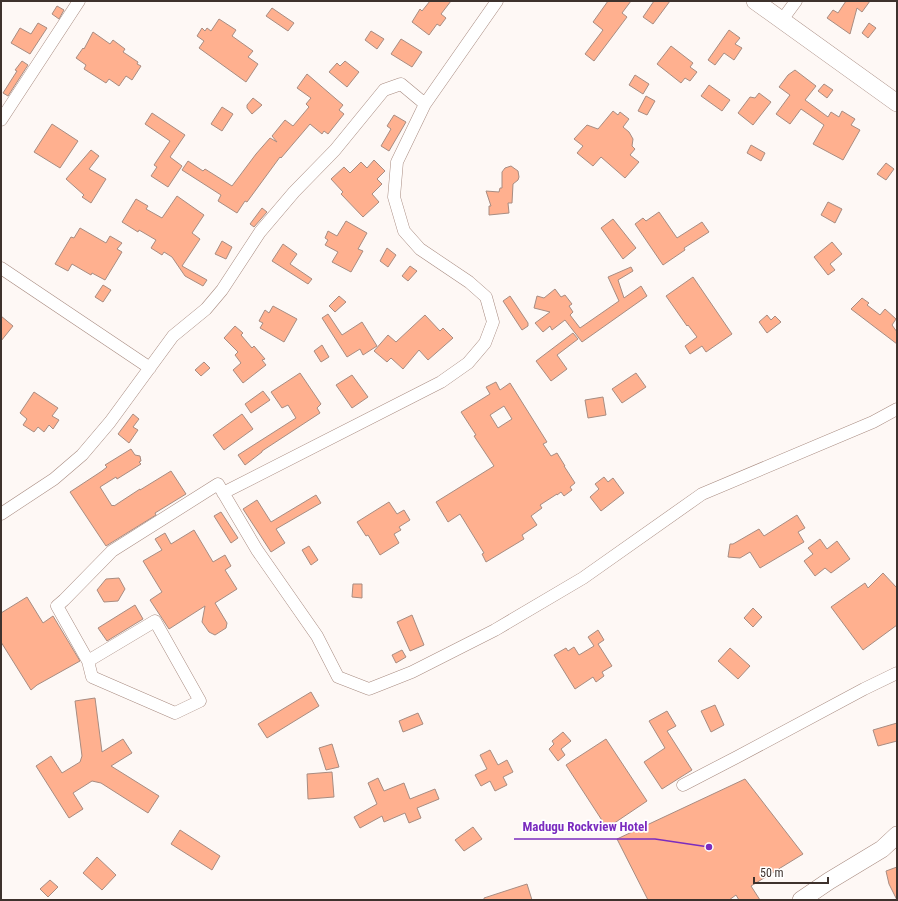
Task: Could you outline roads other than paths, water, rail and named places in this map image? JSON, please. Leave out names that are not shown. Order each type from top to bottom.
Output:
[{"type":"main road","points":[[755,1],[897,103]]},
{"type":"main road","points":[[801,900],[882,849],[897,835]]},
{"type":"street","points":[[1,120],[79,1]]},
{"type":"street","points":[[223,493],[441,382],[468,363],[485,343],[494,322],[486,297],[469,282],[420,249],[404,231],[394,197],[397,162],[425,104],[497,1]]},
{"type":"street","points":[[782,20],[796,1]]},
{"type":"street","points":[[1,514],[54,479],[82,455],[110,422],[173,336],[206,309],[222,290],[260,232],[294,192],[335,150],[384,90],[401,84],[425,104]]},
{"type":"street","points":[[1,268],[150,368]]},
{"type":"street","points":[[88,661],[155,621],[200,701],[175,713],[92,677],[88,661],[57,606],[112,551],[218,484],[257,550],[317,636],[338,677],[369,689],[412,672],[495,630],[584,578],[702,494],[873,422],[897,409]]},
{"type":"street","points":[[683,785],[897,673]]},
{"type":"place","name":"Madugu Rockview Hotel","points":[[709,847]]}]
